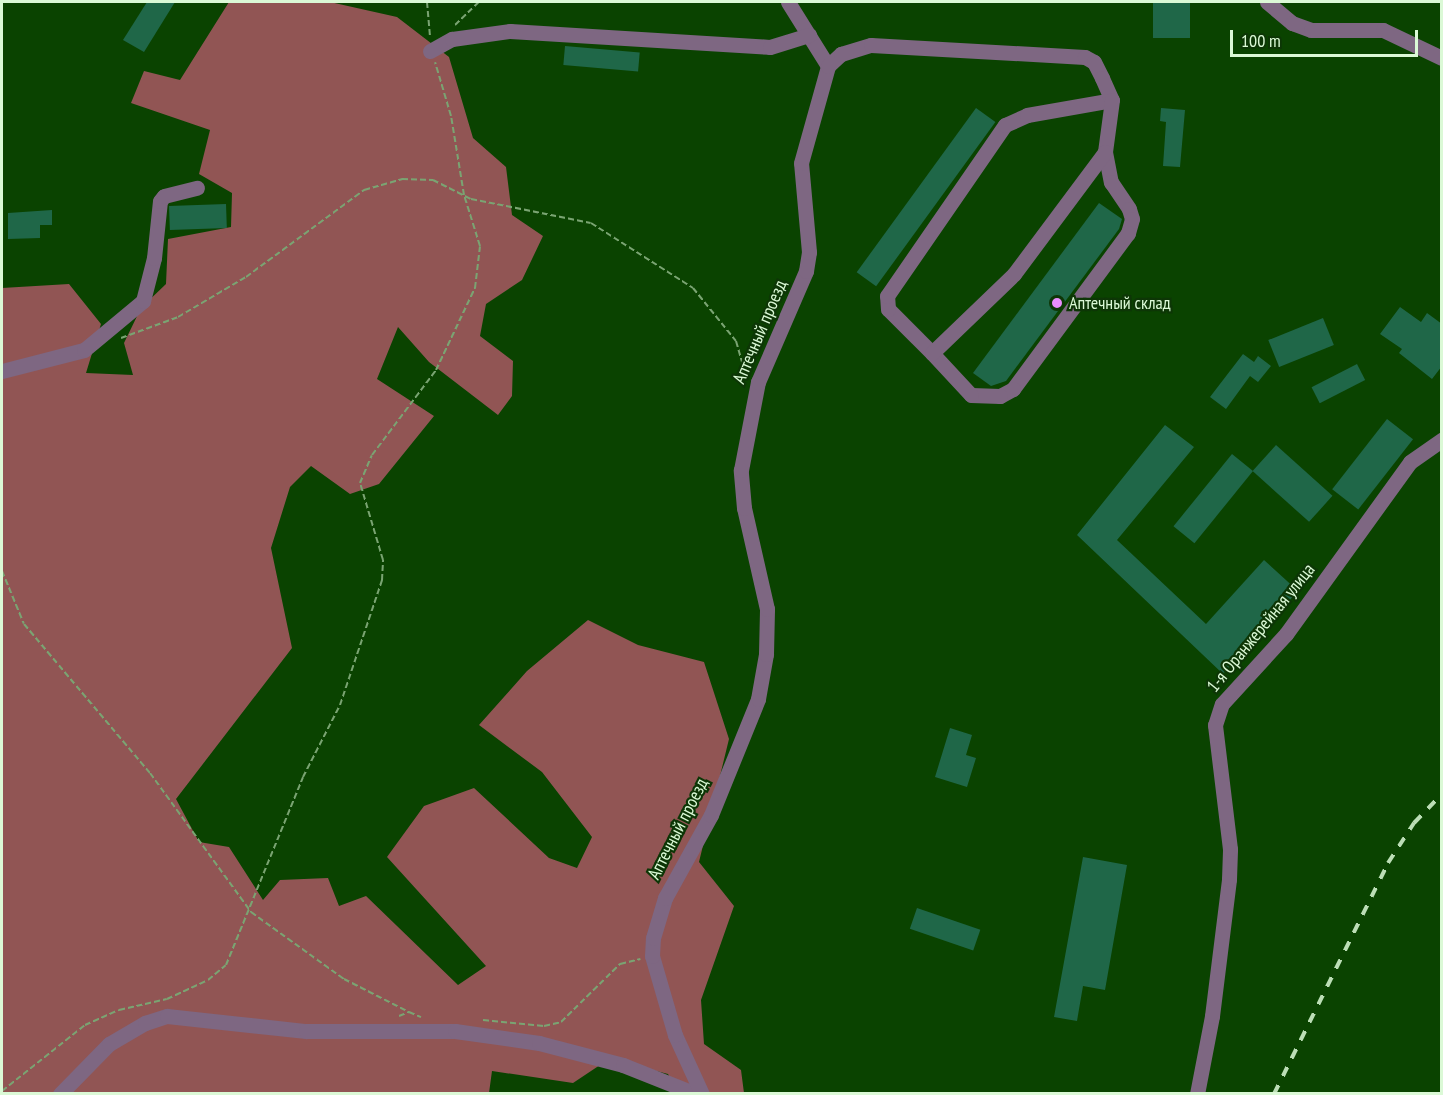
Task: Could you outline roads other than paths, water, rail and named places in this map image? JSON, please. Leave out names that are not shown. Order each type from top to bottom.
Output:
[{"type":"street","points":[[788,2],[791,12],[809,35],[828,66],[841,54],[871,45],[1085,57],[1094,62],[1112,99],[1105,152],[1112,182],[1129,209],[1132,219],[1128,233],[1013,389],[1000,396],[971,395],[888,309],[887,296],[1005,125],[1027,115],[1112,99]]},
{"type":"street","points":[[1267,2],[1292,23],[1311,30],[1383,30],[1442,58]]},
{"type":"street","points":[[430,51],[452,39],[510,31],[770,47],[809,35]]},
{"type":"street","name":"Аптечный проезд","points":[[702,1094],[675,1035],[652,956],[656,920],[665,898],[711,815],[760,688],[766,654],[767,609],[744,508],[741,470],[758,381],[806,270],[809,252],[801,163],[828,66]]},
{"type":"street","points":[[932,353],[1014,274],[1105,152]]},
{"type":"street","points":[[2,371],[84,350],[143,301],[154,258],[160,201],[164,196],[197,188]]},
{"type":"street","name":"1-я Оранжерейная улица","points":[[1197,1094],[1212,1016],[1229,879],[1230,849],[1215,725],[1222,704],[1286,634],[1410,462],[1442,440]]},
{"type":"street","points":[[60,1094],[118,1038],[167,1016],[306,1031],[465,1032],[539,1043],[624,1065],[696,1094]]},
{"type":"railway","points":[[1274,1094],[1388,863],[1414,823],[1442,794]]},
{"type":"place","name":"Аптечный склад","points":[[1057,303]]}]
